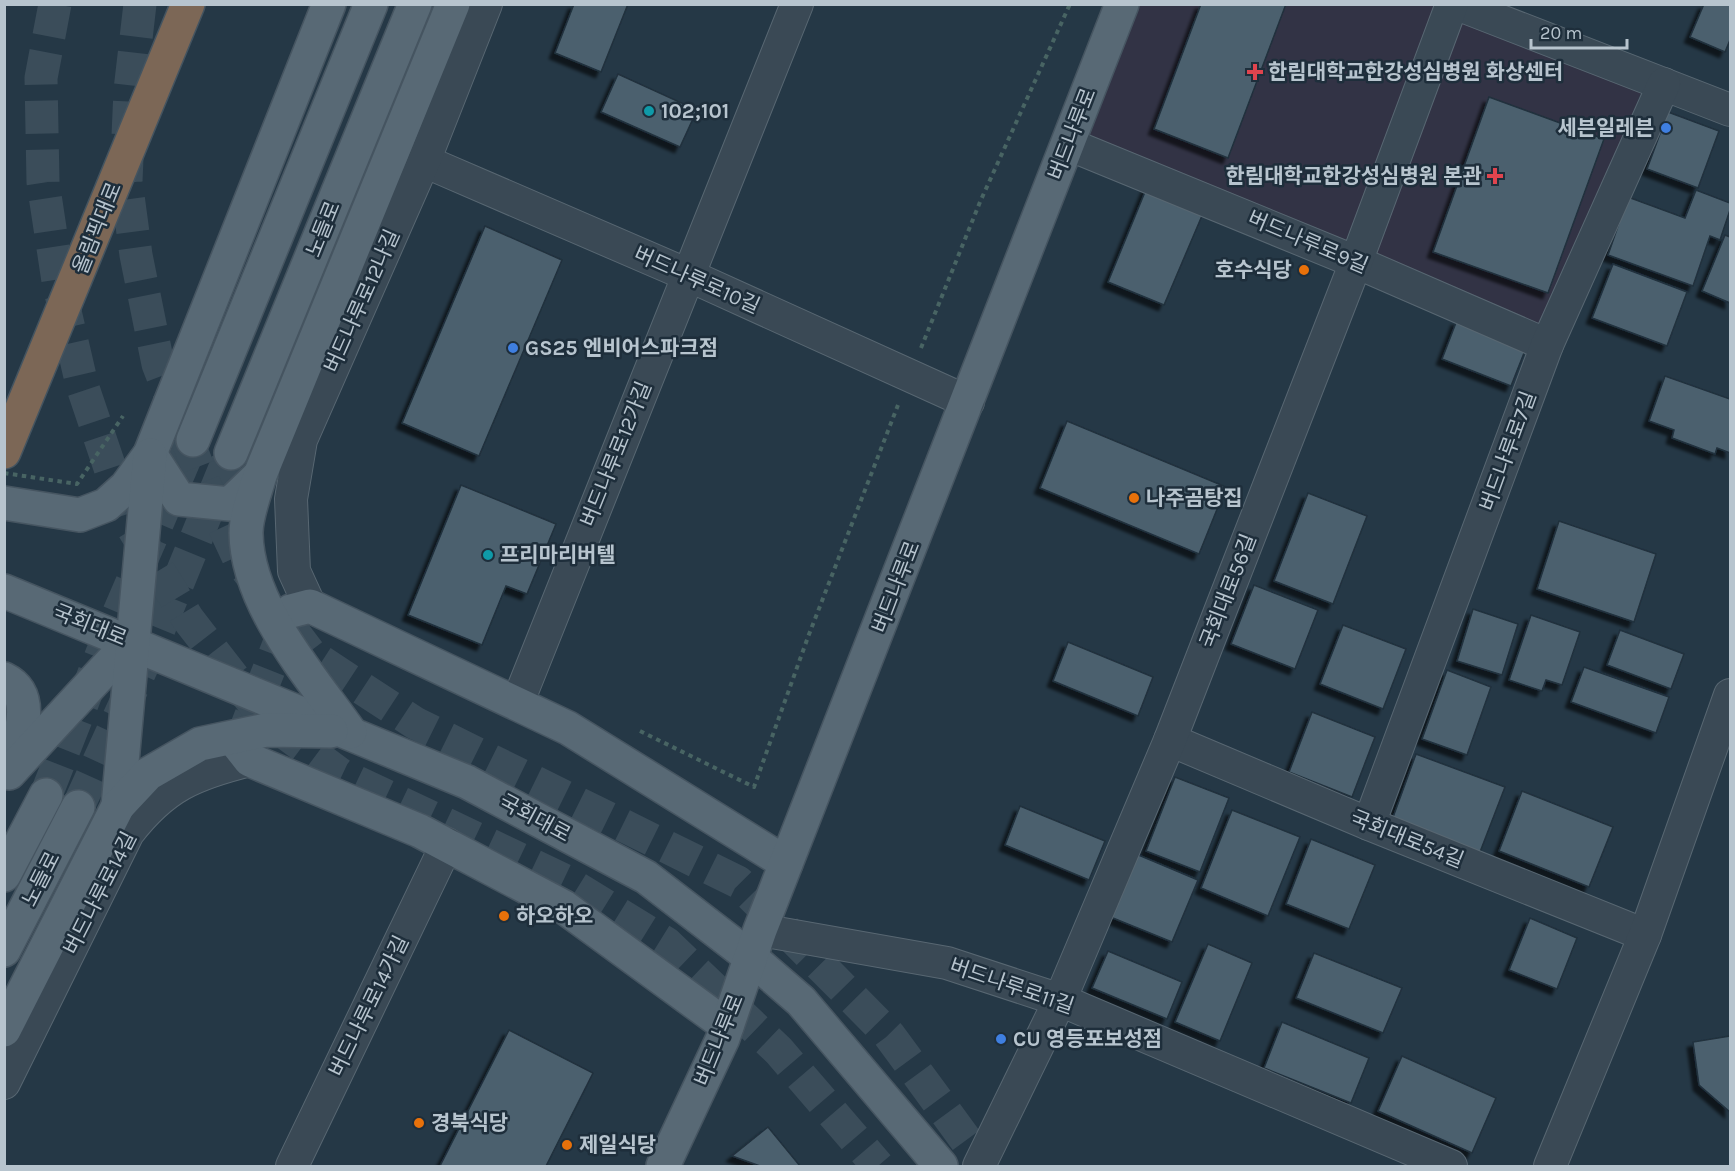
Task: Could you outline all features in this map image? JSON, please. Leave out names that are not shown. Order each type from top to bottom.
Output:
[{"type":"highway","name":"올림픽대로","points":[[4,452],[188,4]]},
{"type":"main road","points":[[4,503],[80,515],[106,505],[126,487],[150,454],[329,4]]},
{"type":"main road","name":"노들로","points":[[193,440],[371,4]]},
{"type":"main road","name":"노들로","points":[[231,453],[415,4]]},
{"type":"main road","points":[[350,732],[274,622],[256,588],[246,533],[260,475],[453,4]]},
{"type":"main road","name":"버드나루로","points":[[663,1167],[727,1026],[755,944],[1122,4]]},
{"type":"main road","points":[[150,454],[179,499],[230,504],[260,475]]},
{"type":"main road","points":[[118,806],[131,641],[150,454]]},
{"type":"main road","name":"국회대로","points":[[4,591],[131,641],[467,782],[646,877],[755,944],[941,1167]]},
{"type":"main road","points":[[301,609],[568,728],[786,864]]},
{"type":"main road","points":[[7,777],[131,641]]},
{"type":"main road","points":[[4,679],[13,683],[24,702],[22,729],[7,777]]},
{"type":"main road","points":[[4,1030],[118,806],[148,774],[200,744],[266,730],[350,732]]},
{"type":"main road","points":[[244,753],[447,844],[564,907],[727,1026]]},
{"type":"main road","name":"노들로","points":[[4,875],[46,795]]},
{"type":"main road","name":"노들로","points":[[4,950],[78,807]]},
{"type":"street","name":"버드나루로12나길","points":[[301,609],[294,571],[291,499],[301,440],[424,161],[486,4]]},
{"type":"street","name":"버드나루로12가길","points":[[517,704],[797,4]]},
{"type":"street","points":[[1454,4],[1731,110]]},
{"type":"street","name":"국회대로56길","points":[[979,1167],[1060,1000],[1170,740],[1454,4]]},
{"type":"street","name":"버드나루로7길","points":[[1369,824],[1547,345],[1664,84]]},
{"type":"street","name":"버드나루로9길","points":[[1068,144],[1356,262],[1547,345]]},
{"type":"street","name":"버드나루로10길","points":[[424,161],[688,275],[968,402]]},
{"type":"street","points":[[1550,1167],[1645,935],[1731,694]]},
{"type":"street","name":"국회대로54길","points":[[1170,740],[1369,824],[1645,935]]},
{"type":"street","name":"버드나루로14길","points":[[4,1083],[128,833],[145,811],[171,789],[244,753]]},
{"type":"street","name":"버드나루로14가길","points":[[292,1167],[447,844]]},
{"type":"street","name":"버드나루로11길","points":[[755,944],[947,963],[1060,1000],[1450,1167]]},
{"type":"path","points":[[4,473],[77,484],[123,416]]},
{"type":"shaded area","points":[[1122,5],[1445,5],[1643,88],[1541,342],[1352,263],[1436,19],[1341,252],[1070,139]]},
{"type":"building","points":[[574,4],[628,4],[601,72],[555,53]]},
{"type":"building","points":[[1201,4],[1286,4],[1228,158],[1154,129]]},
{"type":"building","points":[[1704,4],[1730,4],[1730,40],[1725,52],[1690,37]]},
{"type":"building","name":"102;101","points":[[618,74],[697,110],[680,147],[601,112]]},
{"type":"building","points":[[1489,97],[1604,139],[1548,293],[1433,252]]},
{"type":"building","points":[[1668,112],[1719,131],[1698,188],[1647,169]]},
{"type":"building","points":[[1147,187],[1204,211],[1164,305],[1108,282]]},
{"type":"building","points":[[1696,190],[1730,203],[1730,210],[1720,240],[1710,236],[1693,286],[1608,255],[1628,197],[1685,218]]},
{"type":"building","points":[[485,226],[562,260],[479,456],[402,423]]},
{"type":"building","points":[[1725,235],[1730,237],[1730,303],[1702,291]]},
{"type":"building","points":[[1613,264],[1687,292],[1667,346],[1592,318]]},
{"type":"building","points":[[1457,320],[1526,348],[1511,386],[1442,359]]},
{"type":"building","points":[[1665,376],[1730,399],[1730,453],[1717,448],[1715,454],[1672,438],[1674,430],[1649,421]]},
{"type":"building","points":[[1067,421],[1226,487],[1199,554],[1040,488]]},
{"type":"building","name":"프리마리버텔","points":[[461,485],[556,524],[527,594],[506,586],[482,645],[408,615]]},
{"type":"building","points":[[1308,493],[1367,516],[1333,604],[1274,581]]},
{"type":"building","points":[[1559,521],[1656,554],[1634,622],[1537,589]]},
{"type":"building","points":[[1254,585],[1318,610],[1295,669],[1231,644]]},
{"type":"building","points":[[1473,609],[1518,624],[1502,675],[1457,661]]},
{"type":"building","points":[[1531,615],[1580,632],[1562,685],[1546,680],[1542,691],[1509,680]]},
{"type":"building","points":[[1343,625],[1406,649],[1383,709],[1320,684]]},
{"type":"building","points":[[1620,630],[1684,654],[1671,689],[1607,665]]},
{"type":"building","points":[[1068,642],[1153,677],[1138,716],[1053,681]]},
{"type":"building","points":[[1584,667],[1669,697],[1656,733],[1571,702]]},
{"type":"building","points":[[1447,670],[1491,687],[1467,755],[1422,739]]},
{"type":"building","points":[[1312,712],[1375,737],[1352,797],[1289,772]]},
{"type":"building","points":[[1416,754],[1505,787],[1480,852],[1392,820]]},
{"type":"building","points":[[1175,777],[1229,798],[1200,872],[1146,851]]},
{"type":"building","points":[[1522,791],[1613,827],[1589,887],[1499,851]]},
{"type":"building","points":[[1020,806],[1105,841],[1089,880],[1005,845]]},
{"type":"building","points":[[1232,810],[1300,837],[1268,916],[1201,888]]},
{"type":"building","points":[[1311,839],[1375,865],[1349,929],[1286,904]]},
{"type":"building","points":[[1129,851],[1198,880],[1172,942],[1103,914]]},
{"type":"building","points":[[1530,918],[1577,938],[1557,989],[1509,970]]},
{"type":"building","points":[[1208,944],[1252,963],[1220,1041],[1175,1022]]},
{"type":"building","points":[[1108,951],[1182,982],[1167,1019],[1092,988]]},
{"type":"building","points":[[1314,953],[1402,988],[1383,1033],[1296,998]]},
{"type":"building","points":[[1282,1022],[1369,1058],[1351,1103],[1264,1068]]},
{"type":"building","points":[[509,1030],[593,1073],[546,1166],[440,1166]]},
{"type":"building","points":[[1730,1036],[1730,1112],[1699,1085],[1693,1042]]},
{"type":"building","points":[[1402,1056],[1496,1098],[1472,1153],[1378,1111]]},
{"type":"building","points":[[768,1127],[800,1166],[760,1166],[732,1156]]},
{"type":"tunnel","points":[[55,4],[41,78],[43,182],[58,281],[82,385],[127,518],[188,619],[265,718],[340,774],[564,880],[666,943],[779,1051],[878,1166]]},
{"type":"tunnel","points":[[140,4],[130,90],[126,181],[136,255],[158,364],[204,483],[239,559],[253,578]]},
{"type":"tunnel","points":[[46,795],[108,638],[193,440]]},
{"type":"tunnel","points":[[78,807],[157,634],[231,453]]},
{"type":"tunnel","points":[[239,746],[291,613]]},
{"type":"tunnel","points":[[289,626],[311,655],[415,723],[738,882],[889,1035],[985,1166]]},
{"type":"place","name":"한림대학교한강성심병원 화상센터","points":[[1255,72]]},
{"type":"place","name":"102;101","points":[[649,111]]},
{"type":"place","name":"세븐일레븐","points":[[1666,128]]},
{"type":"place","name":"한림대학교한강성심병원 본관","points":[[1495,176]]},
{"type":"place","name":"호수식당","points":[[1304,270]]},
{"type":"place","name":"GS25 엔비어스파크점","points":[[513,348]]},
{"type":"place","name":"나주곰탕집","points":[[1134,498]]},
{"type":"place","name":"프리마리버텔","points":[[488,555]]},
{"type":"place","name":"하오하오","points":[[504,916]]},
{"type":"place","name":"CU 영등포보성점","points":[[1001,1039]]},
{"type":"place","name":"경북식당","points":[[419,1123]]},
{"type":"place","name":"제일식당","points":[[567,1145]]}]
